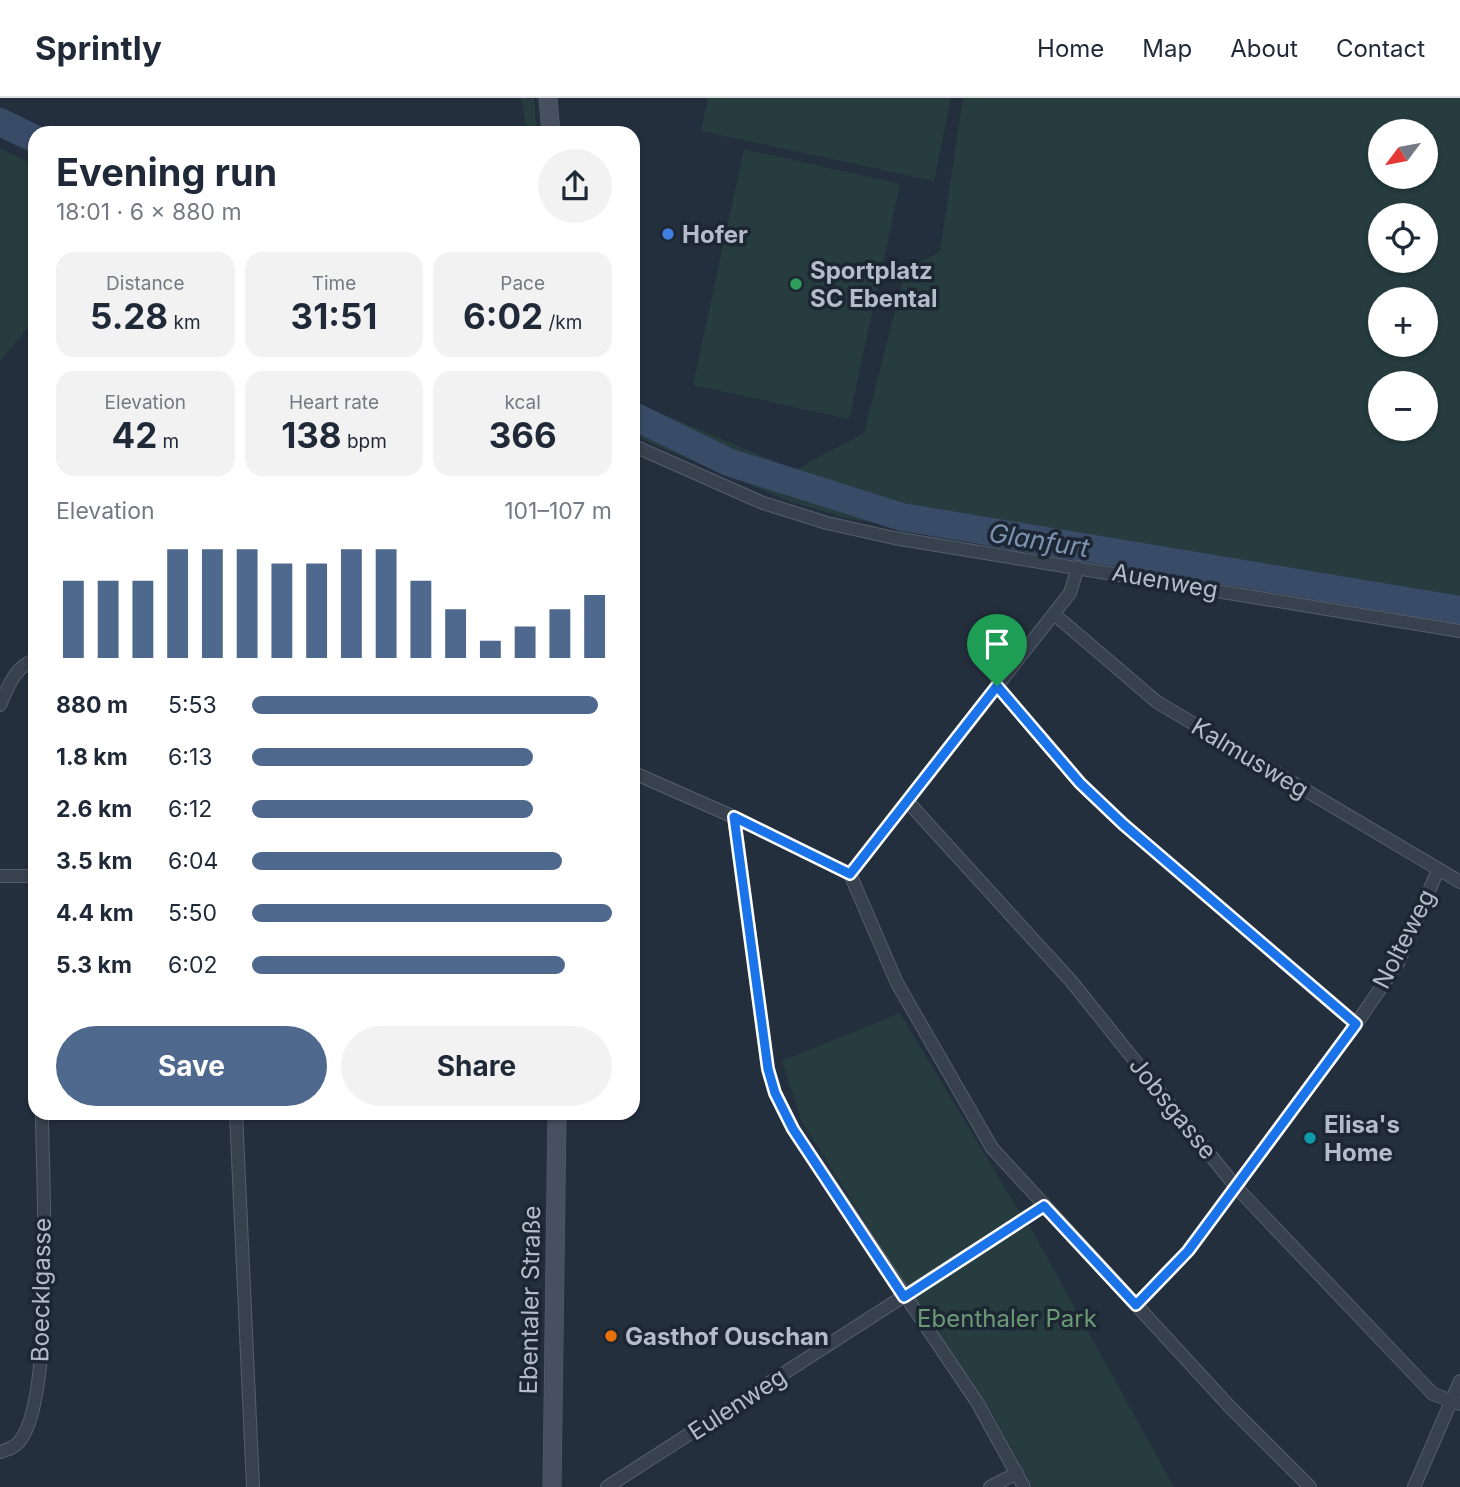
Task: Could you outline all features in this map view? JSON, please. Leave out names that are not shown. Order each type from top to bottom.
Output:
[{"type":"main road","points":[[548,98],[550,126]]},
{"type":"main road","name":"Ebentaler Straße","points":[[552,1487],[557,1120]]},
{"type":"street","name":"Auenweg","points":[[640,449],[736,493],[827,523],[894,538],[1078,566],[1460,631]]},
{"type":"street","points":[[850,874],[1070,593],[1078,566]]},
{"type":"street","name":"Kalmusweg","points":[[1054,614],[1157,702],[1460,882]]},
{"type":"street","points":[[0,705],[18,672],[28,663]]},
{"type":"street","points":[[997,686],[1080,783],[1123,824],[1356,1024]]},
{"type":"street","points":[[640,776],[734,817],[850,874],[897,983],[924,1035],[992,1148],[1229,1406],[1310,1487]]},
{"type":"street","name":"Jobsgasse","points":[[908,802],[1072,981],[1236,1187],[1433,1394],[1455,1402]]},
{"type":"street","points":[[734,817],[768,1069],[775,1093],[793,1129],[977,1402],[1024,1487]]},
{"type":"street","name":"Nolteweg","points":[[1136,1305],[1188,1251],[1356,1024],[1398,963],[1438,870]]},
{"type":"street","points":[[0,876],[28,876]]},
{"type":"street","name":"Boecklgasse","points":[[0,1452],[19,1442],[23,1435],[38,1383],[43,1334],[42,1120]]},
{"type":"street","points":[[236,1120],[253,1487]]},
{"type":"street","name":"Eulenweg","points":[[607,1487],[1044,1206]]},
{"type":"street","points":[[1414,1487],[1455,1402],[1460,1381]]},
{"type":"street","points":[[990,1487],[1017,1473]]},
{"type":"green space","points":[[521,98],[534,99],[536,126],[526,126]]},
{"type":"green space","points":[[708,98],[951,98],[934,181],[701,131]]},
{"type":"green space","points":[[963,98],[1460,98],[1460,618],[845,518],[786,500],[640,439],[640,405],[795,470],[864,433],[906,268],[940,252]]},
{"type":"green space","points":[[0,148],[28,162],[28,328],[0,361]]},
{"type":"green space","name":"Sportplatz SC Ebental","points":[[744,149],[900,184],[849,419],[693,385]]},
{"type":"green space","points":[[900,1013],[1020,1213],[907,1287],[802,1122],[782,1061]]},
{"type":"green space","name":"Ebenthaler Park","points":[[1028,1223],[1174,1487],[1033,1487],[982,1395],[913,1296]]},
{"type":"waterway","name":"Glanfurt","points":[[0,122],[28,136]]},
{"type":"waterway","name":"Glanfurt","points":[[640,419],[728,462],[902,517],[1460,610]]},
{"type":"place","name":"Hofer","points":[[668,234]]},
{"type":"place","name":"Sportplatz SC Ebental","points":[[796,284]]},
{"type":"place","name":"Elisa's Home","points":[[1310,1138]]},
{"type":"place","name":"Gasthof Ouschan","points":[[611,1336]]},
{"type":"route","points":[[997,686],[1080,783],[1123,824],[1356,1024],[1188,1251],[1136,1305],[1044,1206],[904,1297],[793,1129],[775,1093],[768,1069],[734,817],[850,874],[997,686]]}]
